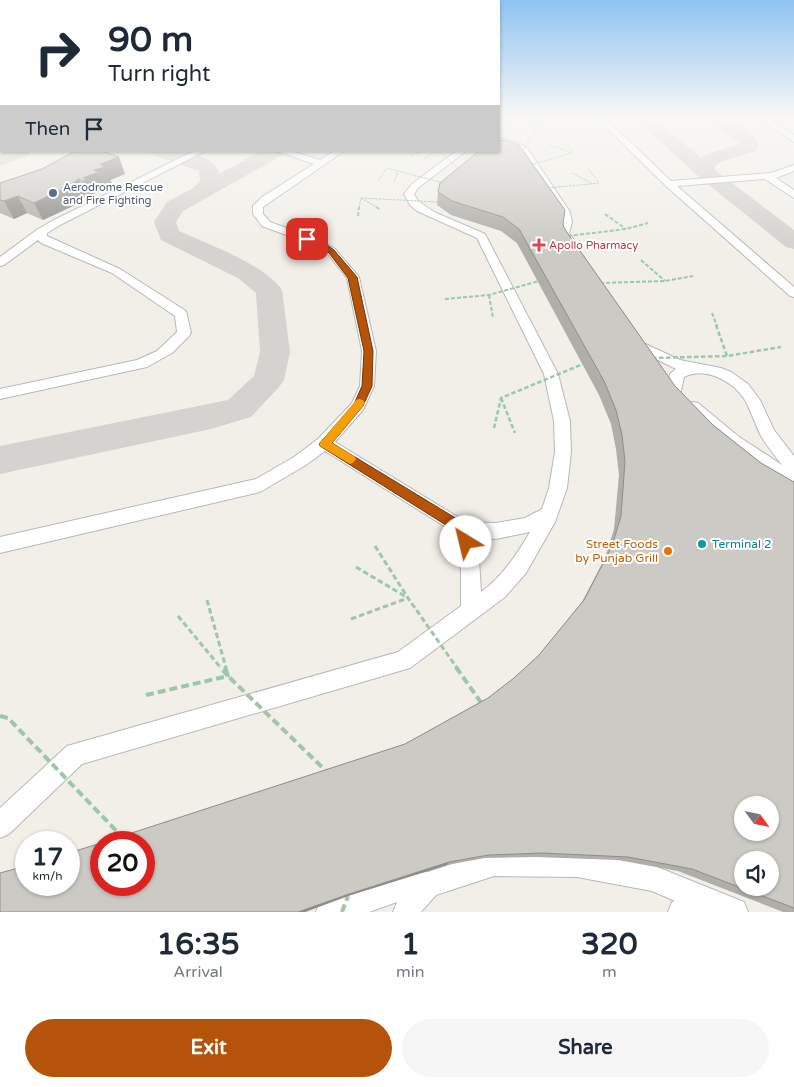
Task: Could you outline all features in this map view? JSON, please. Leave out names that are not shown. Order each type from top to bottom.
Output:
[{"type":"lane","points":[[0,263],[43,236],[187,159]]},
{"type":"lane","points":[[306,159],[321,163]]},
{"type":"lane","points":[[0,545],[260,484],[300,462],[324,444],[358,406],[367,386],[369,351],[352,277],[331,251],[320,244],[266,224],[258,214],[258,206],[266,199],[328,159]]},
{"type":"lane","points":[[0,826],[75,754],[403,661],[498,591],[519,567],[549,514],[558,488],[563,452],[562,421],[550,374],[481,236],[471,229],[424,212],[412,202],[410,194],[415,186],[452,159]]},
{"type":"lane","points":[[530,159],[565,212],[567,222],[564,233],[580,257]]},
{"type":"lane","points":[[643,159],[669,184],[794,293]]},
{"type":"lane","points":[[669,184],[768,177],[794,168]]},
{"type":"lane","points":[[768,177],[794,195]]},
{"type":"lane","points":[[0,394],[155,360],[173,346],[184,333],[181,314],[116,271],[43,236]]},
{"type":"lane","points":[[794,468],[772,440],[749,396],[739,385],[717,372],[676,364],[637,341],[675,391],[732,440],[794,481]]},
{"type":"lane","points":[[675,391],[677,374],[693,368]]},
{"type":"lane","points":[[324,444],[463,529],[496,531],[528,525],[549,514]]},
{"type":"lane","points":[[463,529],[470,554],[473,581],[471,611]]},
{"type":"lane","points":[[339,904],[403,888],[428,885],[494,862],[577,864],[652,878],[731,910]]},
{"type":"lane","points":[[408,912],[412,900],[428,885]]},
{"type":"lane","points":[[682,912],[731,910]]},
{"type":"path","points":[[447,159],[465,175]]},
{"type":"path","points":[[524,167],[553,159]]},
{"type":"path","points":[[379,180],[387,168],[443,183]]},
{"type":"path","points":[[548,188],[599,183],[588,168]]},
{"type":"path","points":[[394,182],[398,171]]},
{"type":"path","points":[[572,173],[592,184]]},
{"type":"path","points":[[361,198],[437,202]]},
{"type":"path","points":[[361,198],[381,210]]},
{"type":"path","points":[[358,216],[361,198]]},
{"type":"path","points":[[604,214],[626,229]]},
{"type":"path","points":[[559,238],[626,229],[648,223]]},
{"type":"path","points":[[641,260],[665,281]]},
{"type":"path","points":[[598,283],[665,281],[693,276]]},
{"type":"path","points":[[445,299],[489,295],[539,281]]},
{"type":"path","points":[[489,295],[493,318]]},
{"type":"path","points":[[712,312],[727,356]]},
{"type":"path","points":[[648,358],[727,356],[781,347]]},
{"type":"path","points":[[501,398],[583,364]]},
{"type":"path","points":[[494,428],[501,398]]},
{"type":"path","points":[[501,398],[515,433]]},
{"type":"path","points":[[375,546],[408,598],[484,707]]},
{"type":"path","points":[[356,567],[408,598]]},
{"type":"path","points":[[351,619],[408,598]]},
{"type":"path","points":[[207,600],[228,676]]},
{"type":"path","points":[[178,616],[228,676],[331,775]]},
{"type":"path","points":[[146,695],[228,676]]},
{"type":"path","points":[[0,716],[8,718],[116,831]]},
{"type":"path","points":[[339,904],[342,912]]},
{"type":"building","points":[[61,159],[115,159],[100,164],[105,167],[94,170],[99,172],[83,178],[87,179],[83,181],[79,179],[34,203],[18,196],[4,201],[0,200],[0,183],[42,169]]},
{"type":"building","name":"Terminal 2","points":[[470,159],[529,159],[565,210],[564,228],[675,386],[713,425],[761,463],[794,482],[794,908],[763,896],[779,896],[779,851],[734,851],[734,885],[692,869],[628,857],[542,853],[489,855],[449,862],[298,912],[0,912],[0,873],[15,869],[15,896],[80,896],[80,850],[90,846],[90,896],[155,896],[155,831],[138,831],[405,744],[488,698],[514,678],[539,655],[584,600],[612,546],[621,516],[625,461],[622,435],[616,410],[604,381],[519,229],[503,217],[452,201],[438,192],[440,183]]},
{"type":"taxiway","points":[[184,159],[204,165],[209,170],[210,182],[202,191]]},
{"type":"taxiway","points":[[0,460],[211,417],[239,409],[268,380],[275,352],[269,290],[247,273],[169,235],[165,222],[175,207],[262,159]]},
{"type":"taxiway","points":[[690,159],[705,172]]},
{"type":"taxiway","points":[[705,172],[705,166],[712,159]]},
{"type":"taxiway","points":[[705,172],[794,242]]},
{"type":"slow traffic","points":[[350,459],[324,444],[346,421],[359,403]]},
{"type":"place","name":"Aerodrome Rescue and Fire Fighting","points":[[53,193]]},
{"type":"place","name":"Apollo Pharmacy","points":[[539,245]]},
{"type":"place","name":"Terminal 2","points":[[702,544]]},
{"type":"place","name":"Street Foods by Punjab Grill","points":[[668,551]]},
{"type":"route","points":[[307,239],[331,251],[352,277],[369,351],[367,386],[358,406],[324,444],[463,529],[466,542]]}]
